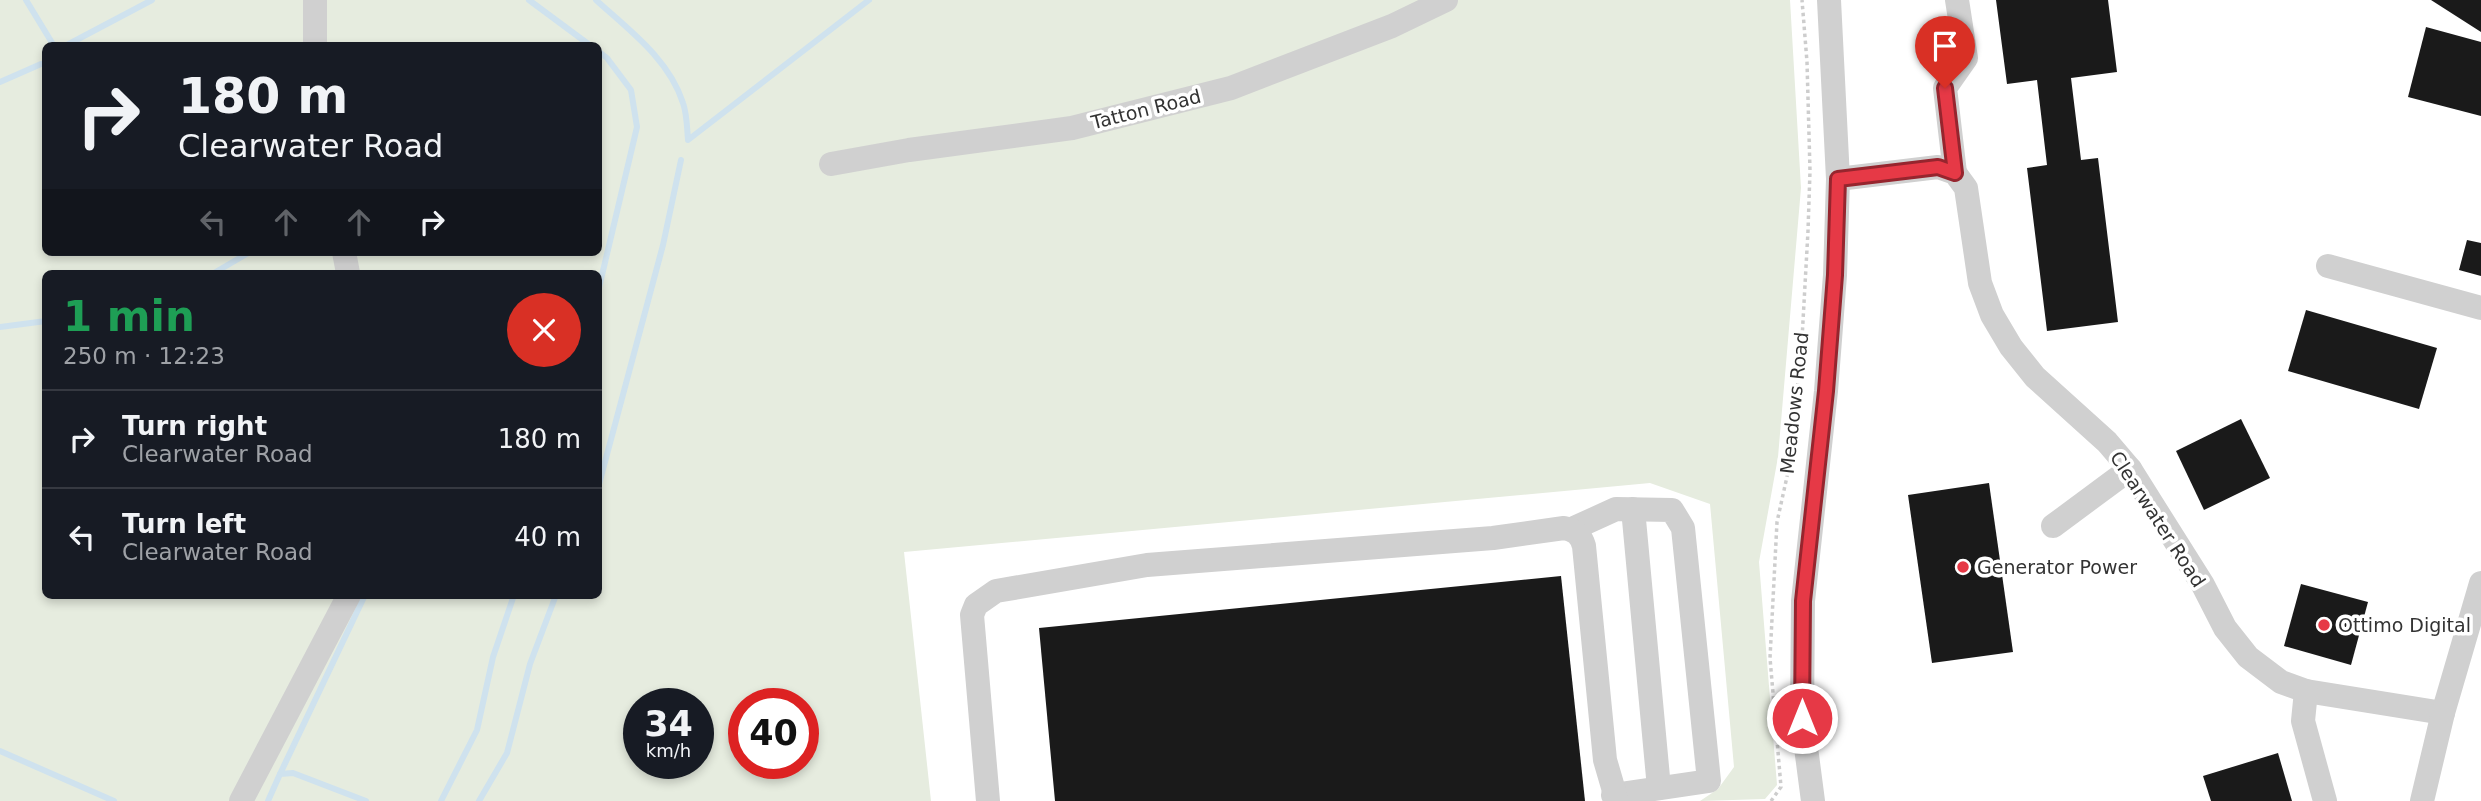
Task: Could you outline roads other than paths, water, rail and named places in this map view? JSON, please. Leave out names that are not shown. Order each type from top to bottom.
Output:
[{"type":"street","points":[[315,0],[316,42]]},
{"type":"street","name":"Tatton Road","points":[[831,164],[909,150],[1072,128],[1231,88],[1392,26],[1446,0]]},
{"type":"street","name":"Meadows Road","points":[[1813,801],[1802,718],[1803,601],[1826,391],[1835,275],[1838,179],[1829,0]]},
{"type":"street","name":"Clearwater Road","points":[[1958,0],[1966,58],[1945,88],[1955,173],[1966,188],[1980,283],[1998,326],[2011,347],[2035,377],[2107,442],[2130,469],[2203,585],[2225,628],[2248,657],[2280,682],[2306,691],[2443,713]]},
{"type":"street","points":[[1838,179],[1938,167],[1955,173]]},
{"type":"street","points":[[2328,267],[2481,308]]},
{"type":"street","points":[[2053,526],[2130,469]]},
{"type":"street","points":[[988,801],[972,615],[976,606],[996,591],[1147,565],[1493,538],[1547,529],[1572,529],[1616,509],[1672,510],[1683,528],[1709,781],[1615,798],[1605,761],[1584,546],[1582,539],[1572,529]]},
{"type":"street","points":[[1633,509],[1659,788]]},
{"type":"street","points":[[2422,801],[2443,713],[2481,583]]},
{"type":"street","points":[[241,801],[347,599]]},
{"type":"street","points":[[2306,691],[2303,721],[2325,801]]},
{"type":"waterway","points":[[26,0],[52,42]]},
{"type":"waterway","points":[[73,42],[152,0]]},
{"type":"waterway","points":[[529,0],[586,42]]},
{"type":"waterway","points":[[596,0],[647,46],[668,73],[677,87],[684,107],[688,140],[869,0]]},
{"type":"waterway","points":[[602,54],[631,90],[637,127],[602,275]]},
{"type":"waterway","points":[[0,82],[41,64]]},
{"type":"waterway","points":[[602,473],[663,245],[681,160]]},
{"type":"waterway","points":[[219,270],[243,256]]},
{"type":"waterway","points":[[0,327],[42,322]]},
{"type":"waterway","points":[[280,774],[363,599]]},
{"type":"waterway","points":[[441,801],[477,730],[493,657],[513,599]]},
{"type":"waterway","points":[[479,801],[507,753],[530,664],[554,599]]},
{"type":"waterway","points":[[0,751],[114,801]]},
{"type":"waterway","points":[[268,801],[280,774],[293,773],[366,801]]},
{"type":"place","name":"Generator Power","points":[[1963,567]]},
{"type":"place","name":"Ottimo Digital","points":[[2324,625]]}]
